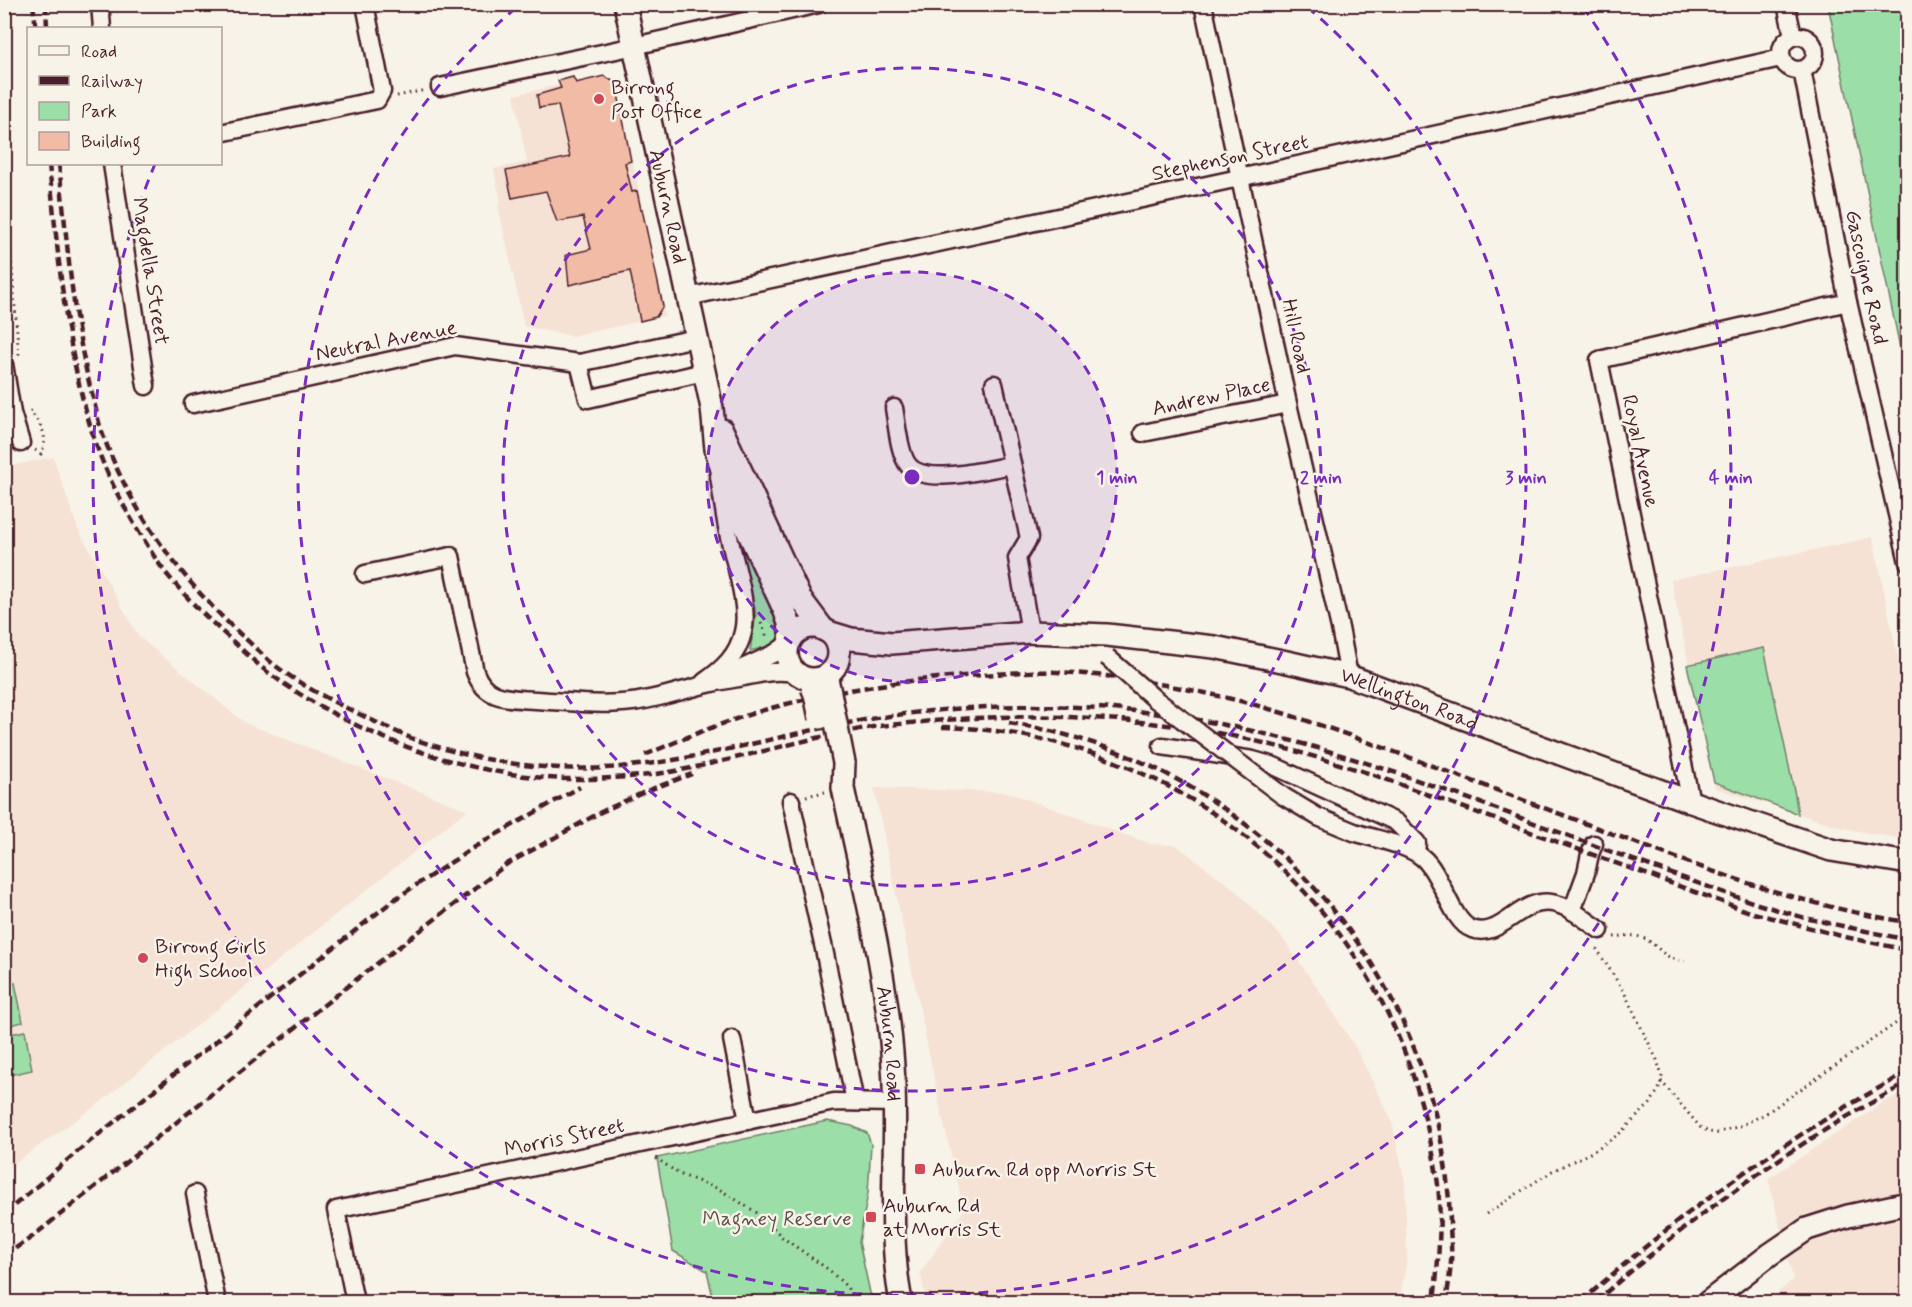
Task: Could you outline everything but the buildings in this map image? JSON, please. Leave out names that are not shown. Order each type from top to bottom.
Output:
[{"type":"main road","name":"Auburn Road","points":[[625,4],[704,372],[716,449],[728,485],[789,623],[783,642]]},
{"type":"main road","name":"Auburn Road","points":[[711,408],[800,598],[826,631]]},
{"type":"main road","points":[[806,628],[815,628],[826,631],[835,640],[839,650],[818,676],[789,663],[783,642],[806,628]]},
{"type":"main road","name":"Wellington Road","points":[[826,631],[858,640],[892,643],[1030,632],[1107,635],[1214,647],[1349,676],[1690,802],[1831,850],[1908,864]]},
{"type":"main road","name":"Wellington Road","points":[[818,676],[852,656],[892,643]]},
{"type":"main road","name":"Auburn Road","points":[[818,676],[837,765],[834,790],[883,980],[890,1028],[896,1103],[894,1236],[896,1276],[901,1302]]},
{"type":"main road","points":[[1708,1302],[1807,1229],[1848,1216],[1908,1203]]},
{"type":"street","points":[[100,4],[102,27]]},
{"type":"street","points":[[222,133],[371,101],[382,91],[365,4]]},
{"type":"street","points":[[440,87],[819,4]]},
{"type":"street","name":"Hill Road","points":[[1203,4],[1288,404],[1349,676]]},
{"type":"street","points":[[1786,4],[1793,36]]},
{"type":"street","points":[[1793,36],[1809,39],[1815,49],[1814,60],[1802,70],[1791,69],[1781,58],[1782,47],[1793,36]]},
{"type":"street","name":"Stephenson Street","points":[[688,297],[1781,58]]},
{"type":"street","name":"Gascoigne Road","points":[[1802,70],[1848,302],[1908,562]]},
{"type":"street","name":"Magdella Street","points":[[112,165],[146,386]]},
{"type":"street","name":"Royal Avenue","points":[[1690,802],[1599,360],[1848,302]]},
{"type":"street","name":"Neutral Avenue","points":[[193,404],[455,346],[579,363],[696,338]]},
{"type":"street","points":[[579,363],[588,399],[704,372]]},
{"type":"street","points":[[12,364],[12,414],[21,443]]},
{"type":"street","points":[[994,384],[1029,538],[1017,558],[1030,632]]},
{"type":"street","name":"Andrew Place","points":[[1143,433],[1288,404]]},
{"type":"street","points":[[894,408],[902,450],[908,465],[918,473],[936,476],[960,474],[1012,465]]},
{"type":"street","name":"Auburn Road","points":[[704,685],[732,657],[740,642],[745,624],[743,599],[722,503],[716,449]]},
{"type":"street","points":[[365,574],[451,556],[476,672],[485,689],[494,694],[514,698],[596,704],[632,702],[769,672],[785,671],[818,676]]},
{"type":"street","points":[[1107,635],[1107,657],[1155,699],[1282,796],[1318,817],[1354,832],[1416,852],[1433,867],[1460,920],[1467,927],[1484,931],[1492,929],[1528,906],[1552,903],[1578,915],[1600,930]]},
{"type":"street","points":[[704,685],[772,655],[783,642]]},
{"type":"street","points":[[1162,746],[1253,760],[1274,766],[1396,822],[1417,843],[1416,852]]},
{"type":"street","name":"Auburn Road","points":[[796,799],[855,1102]]},
{"type":"street","points":[[1578,915],[1594,844]]},
{"type":"street","points":[[732,1039],[748,1120]]},
{"type":"street","name":"Morris Street","points":[[355,1302],[336,1209],[834,1102],[896,1103]]},
{"type":"street","points":[[195,1194],[217,1302]]},
{"type":"path","points":[[371,101],[440,87]]},
{"type":"path","points":[[4,210],[11,257],[12,364]]},
{"type":"path","points":[[21,443],[41,454],[46,442],[43,429],[26,404]]},
{"type":"path","points":[[758,616],[783,642]]},
{"type":"path","points":[[796,799],[834,790]]},
{"type":"path","points":[[1486,1214],[1552,1171],[1592,1152],[1619,1134],[1650,1104],[1660,1087],[1662,1076],[1657,1060],[1628,999],[1578,915]]},
{"type":"path","points":[[1600,930],[1610,937],[1643,938],[1665,956],[1685,961]]},
{"type":"path","points":[[1661,1081],[1700,1127],[1718,1133],[1765,1114],[1908,1015]]},
{"type":"path","points":[[648,1142],[653,1156],[679,1174],[719,1190],[762,1216],[782,1237],[829,1270],[847,1287],[855,1302]]},
{"type":"shaded area","points":[[603,75],[616,82],[665,316],[572,336],[524,326],[498,205],[501,203],[494,169],[527,162],[514,95]]},
{"type":"shaded area","name":"Birrong Girls High School","points":[[53,457],[78,529],[139,637],[245,723],[467,810],[97,1105],[5,1170],[5,467]]},
{"type":"shaded area","points":[[1873,537],[1907,703],[1907,840],[1847,829],[1715,788],[1671,580]]},
{"type":"shaded area","points":[[874,788],[1007,792],[1151,844],[1176,845],[1233,888],[1281,936],[1323,996],[1357,1050],[1392,1121],[1405,1182],[1407,1260],[1399,1302],[927,1302],[920,1273],[964,1210],[942,1116]]},
{"type":"shaded area","points":[[1907,1092],[1907,1302],[1768,1302],[1793,1279],[1768,1179],[1886,1101]]},
{"type":"green space","points":[[1828,5],[1907,5],[1907,381]]},
{"type":"green space","points":[[738,531],[782,622],[781,640],[777,644],[750,651],[756,614]]},
{"type":"green space","points":[[1764,648],[1798,814],[1714,782],[1687,665]]},
{"type":"green space","points":[[15,983],[23,1022],[5,1026],[5,985]]},
{"type":"green space","points":[[25,1031],[32,1070],[5,1076],[5,1035]]},
{"type":"green space","name":"Magney Reserve","points":[[827,1121],[852,1126],[867,1133],[871,1144],[868,1193],[859,1242],[872,1302],[714,1302],[707,1271],[673,1251],[657,1158]]},
{"type":"railway","points":[[33,4],[36,27]]},
{"type":"railway","points":[[46,4],[47,27]]},
{"type":"railway","points":[[49,165],[64,301],[83,402],[98,449],[116,491],[131,518],[157,562],[173,582],[209,620],[258,664],[303,696],[339,717],[376,734],[415,750],[495,771],[536,777],[588,779],[670,772],[822,737],[895,724],[971,718],[1049,717],[1165,725],[1242,738],[1342,765],[1750,912],[1845,937],[1908,950]]},
{"type":"railway","points":[[59,165],[71,280],[85,366],[103,435],[128,491],[143,517],[160,543],[198,591],[218,613],[272,663],[321,695],[411,738],[462,754],[514,764],[594,768],[650,764],[829,727],[890,716],[954,709],[1050,706],[1113,709],[1164,715],[1263,733],[1311,746],[1406,776],[1761,905],[1805,918],[1908,940]]},
{"type":"railway","points":[[645,755],[758,712],[878,685],[1029,672],[1056,672],[1151,682],[1244,702],[1320,725],[1738,880],[1822,905],[1908,922]]},
{"type":"railway","points":[[1009,723],[1098,745],[1181,782],[1255,831],[1319,893],[1372,964],[1412,1044],[1439,1130],[1450,1221],[1451,1267],[1446,1302]]},
{"type":"railway","points":[[942,727],[1026,736],[1105,758],[1179,792],[1247,838],[1306,893],[1356,958],[1396,1031],[1423,1110],[1435,1166],[1440,1214],[1434,1302]]},
{"type":"railway","points":[[4,1256],[32,1237],[344,989],[507,864],[601,812],[649,790],[692,774]]},
{"type":"railway","points":[[4,1214],[84,1146],[395,899],[476,846],[580,787]]},
{"type":"railway","points":[[1581,1302],[1658,1237],[1737,1177],[1821,1122],[1908,1072]]},
{"type":"railway","points":[[1595,1302],[1668,1241],[1745,1183],[1825,1130],[1908,1083]]},
{"type":"place","name":"Birrong Post Office","points":[[599,99]]},
{"type":"place","name":"Birrong Girls High School","points":[[143,958]]},
{"type":"place","name":"Auburn Rd opp Morris St","points":[[920,1169]]},
{"type":"place","name":"Auburn Rd at Morris St","points":[[871,1217]]}]
